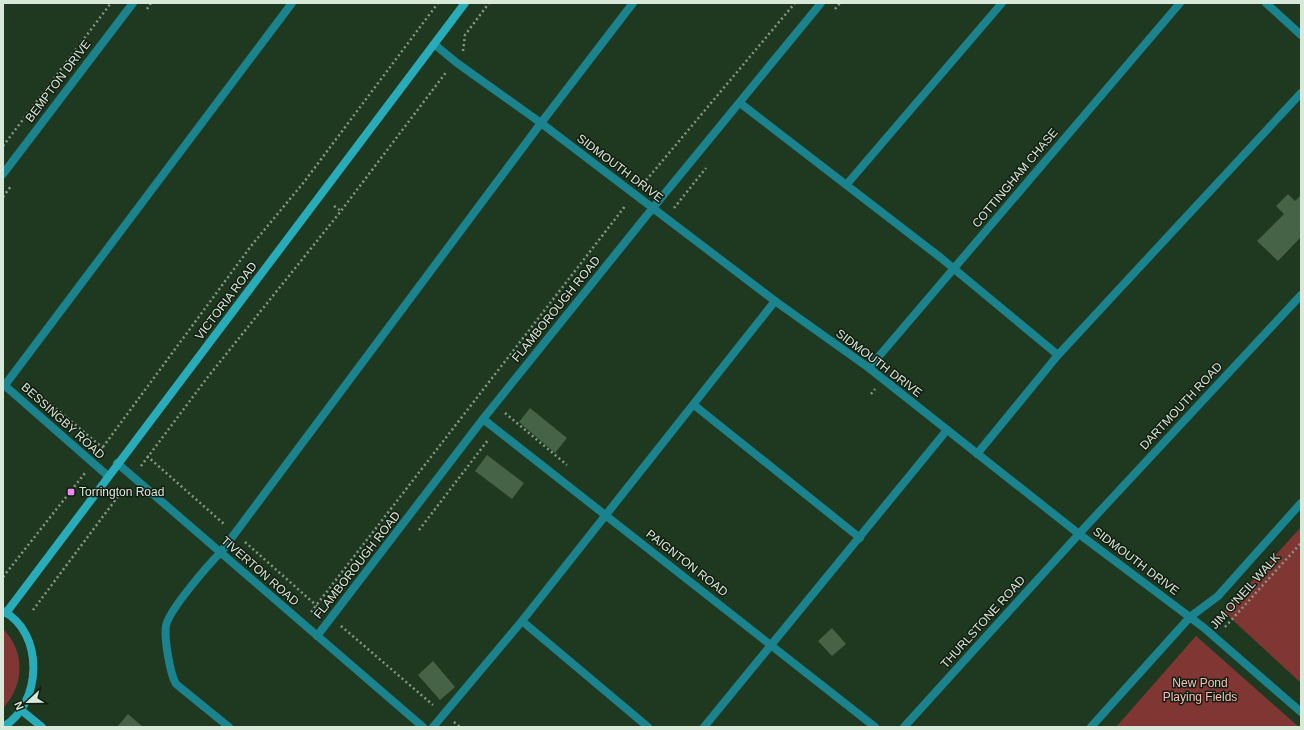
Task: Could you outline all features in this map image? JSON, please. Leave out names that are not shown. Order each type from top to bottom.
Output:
[{"type":"street","name":"BEMPTON DRIVE","points":[[3,174],[133,3]]},
{"type":"street","points":[[4,384],[14,373],[292,3]]},
{"type":"street","name":"VICTORIA ROAD","points":[[3,727],[10,723],[21,710],[32,686],[34,665],[30,645],[20,628],[5,612],[313,207],[465,3]]},
{"type":"street","points":[[229,727],[176,684],[171,674],[166,626],[171,613],[221,552],[541,123],[633,3]]},
{"type":"street","name":"FLAMBOROUGH ROAD","points":[[317,636],[484,419],[821,3]]},
{"type":"street","points":[[847,184],[1002,3]]},
{"type":"street","name":"COTTINGHAM CHASE","points":[[869,368],[1180,3]]},
{"type":"street","points":[[1266,3],[1301,35]]},
{"type":"street","name":"SIDMOUTH DRIVE","points":[[434,44],[457,63],[541,123],[654,208],[775,301],[869,368],[1079,534],[1190,617],[1301,712]]},
{"type":"street","points":[[977,454],[1058,355],[1301,93]]},
{"type":"street","points":[[740,103],[847,184],[953,268],[1058,355]]},
{"type":"street","name":"DARTMOUTH ROAD","points":[[1079,534],[1301,295]]},
{"type":"street","points":[[432,727],[445,714],[522,621],[775,301]]},
{"type":"street","name":"BESSINGBY ROAD","points":[[4,384],[108,476]]},
{"type":"street","points":[[694,405],[860,538]]},
{"type":"street","name":"PAIGNTON ROAD","points":[[484,419],[607,514],[875,727]]},
{"type":"street","points":[[704,727],[772,646],[947,430]]},
{"type":"street","name":"TIVERTON ROAD","points":[[117,463],[423,727]]},
{"type":"street","points":[[1091,727],[1190,617],[1218,596],[1301,503]]},
{"type":"street","name":"THURLSTONE ROAD","points":[[904,727],[1079,534]]},
{"type":"street","points":[[522,621],[648,727]]},
{"type":"street","points":[[21,710],[42,727]]},
{"type":"path","points":[[3,146],[111,3]]},
{"type":"path","points":[[3,577],[92,463],[251,246],[304,182],[438,3]]},
{"type":"path","points":[[33,610],[207,378],[341,211],[437,82],[457,63],[465,47],[465,35],[490,3]]},
{"type":"path","points":[[317,606],[635,194],[794,3]]},
{"type":"path","points":[[830,15],[840,3]]},
{"type":"path","points":[[664,216],[676,205],[710,164]]},
{"type":"path","points":[[334,206],[341,211]]},
{"type":"path","points":[[14,373],[103,448]]},
{"type":"path","points":[[416,533],[497,429],[504,412],[509,406]]},
{"type":"path","points":[[148,457],[317,606],[460,727]]},
{"type":"path","name":"JIM O'NEIL WALK","points":[[1215,637],[1301,543]]},
{"type":"path","points":[[343,628],[348,622]]},
{"type":"green space","points":[[1301,527],[1301,683],[1224,612]]},
{"type":"green space","points":[[3,629],[16,648],[20,669],[15,690],[3,708]]},
{"type":"green space","name":"New Pond Playing Fields","points":[[1196,636],[1299,727],[1116,727]]},
{"type":"building","points":[[1288,194],[1295,201],[1301,195],[1301,237],[1278,261],[1257,241],[1284,214],[1276,206]]},
{"type":"building","points":[[530,408],[567,438],[555,453],[519,422]]},
{"type":"building","points":[[487,455],[524,483],[512,499],[475,471]]},
{"type":"building","points":[[832,628],[846,644],[832,656],[818,641]]},
{"type":"building","points":[[433,661],[455,687],[440,700],[418,675]]},
{"type":"building","points":[[128,714],[143,727],[117,727]]},
{"type":"place","name":"Torrington Road","points":[[71,492]]}]
